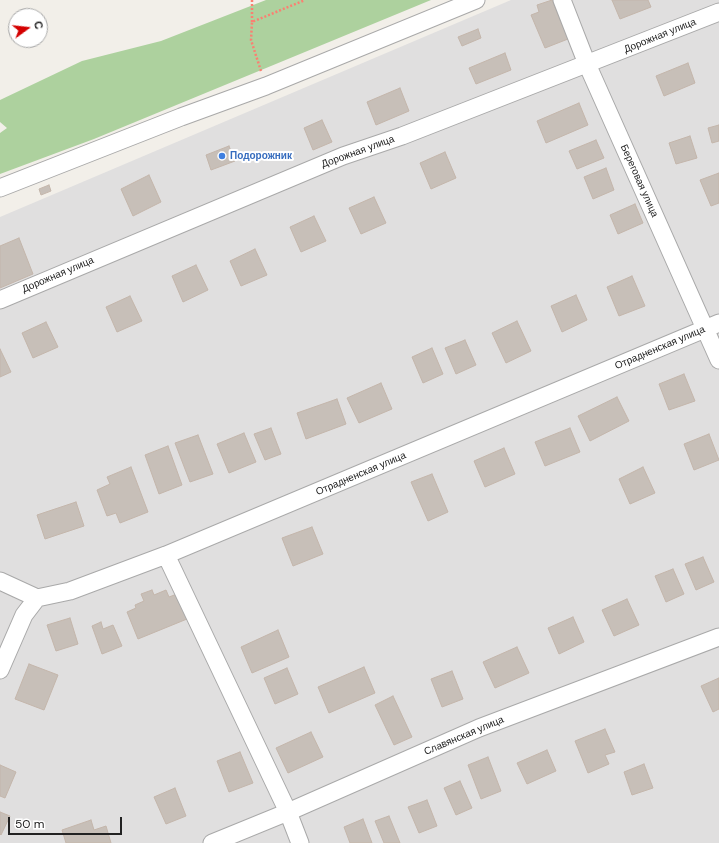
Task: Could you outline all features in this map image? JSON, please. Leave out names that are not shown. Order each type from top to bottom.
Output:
[{"type":"street","points":[[0,188],[181,117],[266,86],[476,0]]},
{"type":"street","name":"Береговая улица","points":[[562,0],[587,64],[712,326],[719,360]]},
{"type":"street","name":"Дорожная улица","points":[[0,300],[343,156],[402,136],[719,12]]},
{"type":"street","name":"Отрадненская улица","points":[[38,598],[70,591],[166,555],[712,326]]},
{"type":"street","points":[[166,555],[288,812],[300,843]]},
{"type":"street","points":[[0,581],[38,598],[24,614],[0,670]]},
{"type":"street","name":"Славянская улица","points":[[212,843],[288,812],[479,728],[719,637]]},
{"type":"path","points":[[252,0],[251,40],[266,86]]},
{"type":"path","points":[[252,22],[305,0]]},
{"type":"shaded area","points":[[511,0],[719,0],[719,843],[0,843],[0,217]]},
{"type":"green space","points":[[266,0],[431,0],[94,139],[0,174],[0,133],[7,128],[0,122],[0,100],[82,61],[161,41]]},
{"type":"building","points":[[552,0],[568,39],[545,48],[531,15],[539,12],[537,5]]},
{"type":"building","points":[[612,0],[648,0],[651,7],[620,19]]},
{"type":"building","points":[[478,29],[481,38],[462,46],[458,37]]},
{"type":"building","points":[[505,53],[511,70],[476,84],[469,68]]},
{"type":"building","points":[[688,63],[695,83],[664,96],[656,76]]},
{"type":"building","points":[[400,88],[409,111],[376,125],[367,102]]},
{"type":"building","points":[[579,103],[588,125],[546,143],[537,121]]},
{"type":"building","points":[[322,120],[332,142],[313,150],[304,128]]},
{"type":"building","points":[[719,125],[719,141],[712,143],[708,128]]},
{"type":"building","points":[[690,136],[697,158],[676,164],[669,143]]},
{"type":"building","points":[[596,140],[604,158],[577,169],[569,151]]},
{"type":"building","points":[[229,146],[235,161],[211,170],[206,155]]},
{"type":"building","points":[[445,152],[456,178],[431,189],[420,163]]},
{"type":"building","points":[[606,168],[614,190],[593,199],[584,177]]},
{"type":"building","points":[[719,173],[719,203],[711,206],[700,180]]},
{"type":"building","points":[[149,175],[161,202],[133,216],[121,189]]},
{"type":"building","points":[[49,185],[51,191],[41,195],[39,189]]},
{"type":"building","points":[[374,197],[386,223],[361,234],[349,208]]},
{"type":"building","points":[[635,204],[643,223],[618,234],[610,215]]},
{"type":"building","points":[[314,216],[326,241],[301,252],[290,227]]},
{"type":"building","points":[[19,238],[33,274],[0,288],[0,246]]},
{"type":"building","points":[[255,249],[267,275],[241,286],[230,261]]},
{"type":"building","points":[[196,265],[208,290],[183,302],[172,276]]},
{"type":"building","points":[[632,276],[645,306],[619,316],[607,287]]},
{"type":"building","points":[[576,295],[587,320],[562,332],[551,306]]},
{"type":"building","points":[[130,296],[142,321],[117,332],[106,307]]},
{"type":"building","points":[[517,321],[531,351],[506,363],[492,333]]},
{"type":"building","points":[[46,322],[58,347],[33,358],[22,333]]},
{"type":"building","points":[[465,340],[476,365],[456,374],[445,348]]},
{"type":"building","points":[[432,348],[443,374],[423,383],[412,357]]},
{"type":"building","points":[[0,349],[11,372],[0,377]]},
{"type":"building","points":[[684,374],[695,401],[669,410],[659,384]]},
{"type":"building","points":[[381,383],[392,409],[359,423],[347,398]]},
{"type":"building","points":[[617,397],[629,421],[590,441],[578,416]]},
{"type":"building","points":[[337,399],[346,424],[306,439],[297,413]]},
{"type":"building","points":[[271,428],[281,454],[265,460],[254,434]]},
{"type":"building","points":[[570,428],[580,452],[545,466],[535,442]]},
{"type":"building","points":[[244,433],[256,462],[229,473],[217,444]]},
{"type":"building","points":[[709,434],[719,460],[694,470],[684,444]]},
{"type":"building","points":[[198,435],[213,474],[190,482],[175,443]]},
{"type":"building","points":[[168,446],[182,485],[159,494],[145,455]]},
{"type":"building","points":[[504,448],[515,474],[485,487],[474,461]]},
{"type":"building","points":[[131,467],[148,512],[120,523],[116,513],[107,516],[97,490],[110,484],[107,477]]},
{"type":"building","points":[[643,467],[655,493],[630,504],[619,479]]},
{"type":"building","points":[[432,474],[448,512],[428,521],[411,482]]},
{"type":"building","points":[[76,502],[84,526],[45,539],[37,515]]},
{"type":"building","points":[[312,527],[323,554],[293,566],[282,538]]},
{"type":"building","points":[[703,557],[714,582],[696,590],[685,564]]},
{"type":"building","points":[[673,569],[684,594],[666,602],[655,576]]},
{"type":"building","points":[[152,590],[154,595],[166,590],[169,597],[177,594],[187,619],[138,639],[127,612],[136,608],[135,605],[144,601],[141,594]]},
{"type":"building","points":[[627,599],[639,625],[614,636],[602,610]]},
{"type":"building","points":[[573,617],[584,642],[559,654],[548,628]]},
{"type":"building","points":[[70,618],[78,644],[56,651],[47,625]]},
{"type":"building","points":[[101,622],[103,629],[113,625],[122,646],[102,654],[92,626]]},
{"type":"building","points":[[278,630],[289,657],[252,673],[241,647]]},
{"type":"building","points":[[517,647],[529,673],[495,688],[483,662]]},
{"type":"building","points":[[29,664],[58,675],[44,710],[15,699]]},
{"type":"building","points":[[364,667],[375,693],[329,713],[318,687]]},
{"type":"building","points":[[287,668],[298,694],[275,704],[264,678]]},
{"type":"building","points":[[452,671],[463,699],[442,707],[431,679]]},
{"type":"building","points":[[719,678],[719,709],[713,712],[701,686]]},
{"type":"building","points":[[393,696],[412,737],[394,745],[375,705]]},
{"type":"building","points":[[605,729],[615,752],[605,755],[609,764],[588,773],[575,741]]},
{"type":"building","points":[[311,732],[323,757],[288,773],[276,748]]},
{"type":"building","points":[[547,750],[556,771],[527,784],[517,763]]},
{"type":"building","points":[[240,752],[253,783],[229,792],[217,761]]},
{"type":"building","points":[[488,757],[501,791],[481,799],[468,765]]},
{"type":"building","points":[[644,764],[653,788],[632,795],[624,772]]},
{"type":"building","points":[[0,765],[16,772],[5,798],[0,796]]},
{"type":"building","points":[[460,781],[472,808],[456,815],[444,788]]},
{"type":"building","points":[[175,788],[186,816],[166,824],[154,797]]},
{"type":"building","points":[[427,800],[437,826],[419,833],[408,807]]},
{"type":"building","points":[[0,812],[10,816],[1,835],[0,834]]},
{"type":"building","points":[[389,816],[400,843],[384,843],[375,821]]},
{"type":"building","points":[[363,819],[372,843],[350,843],[344,827]]},
{"type":"building","points":[[91,820],[94,830],[106,826],[111,843],[66,843],[62,830]]},
{"type":"place","name":"Подорожник","points":[[222,156]]}]
